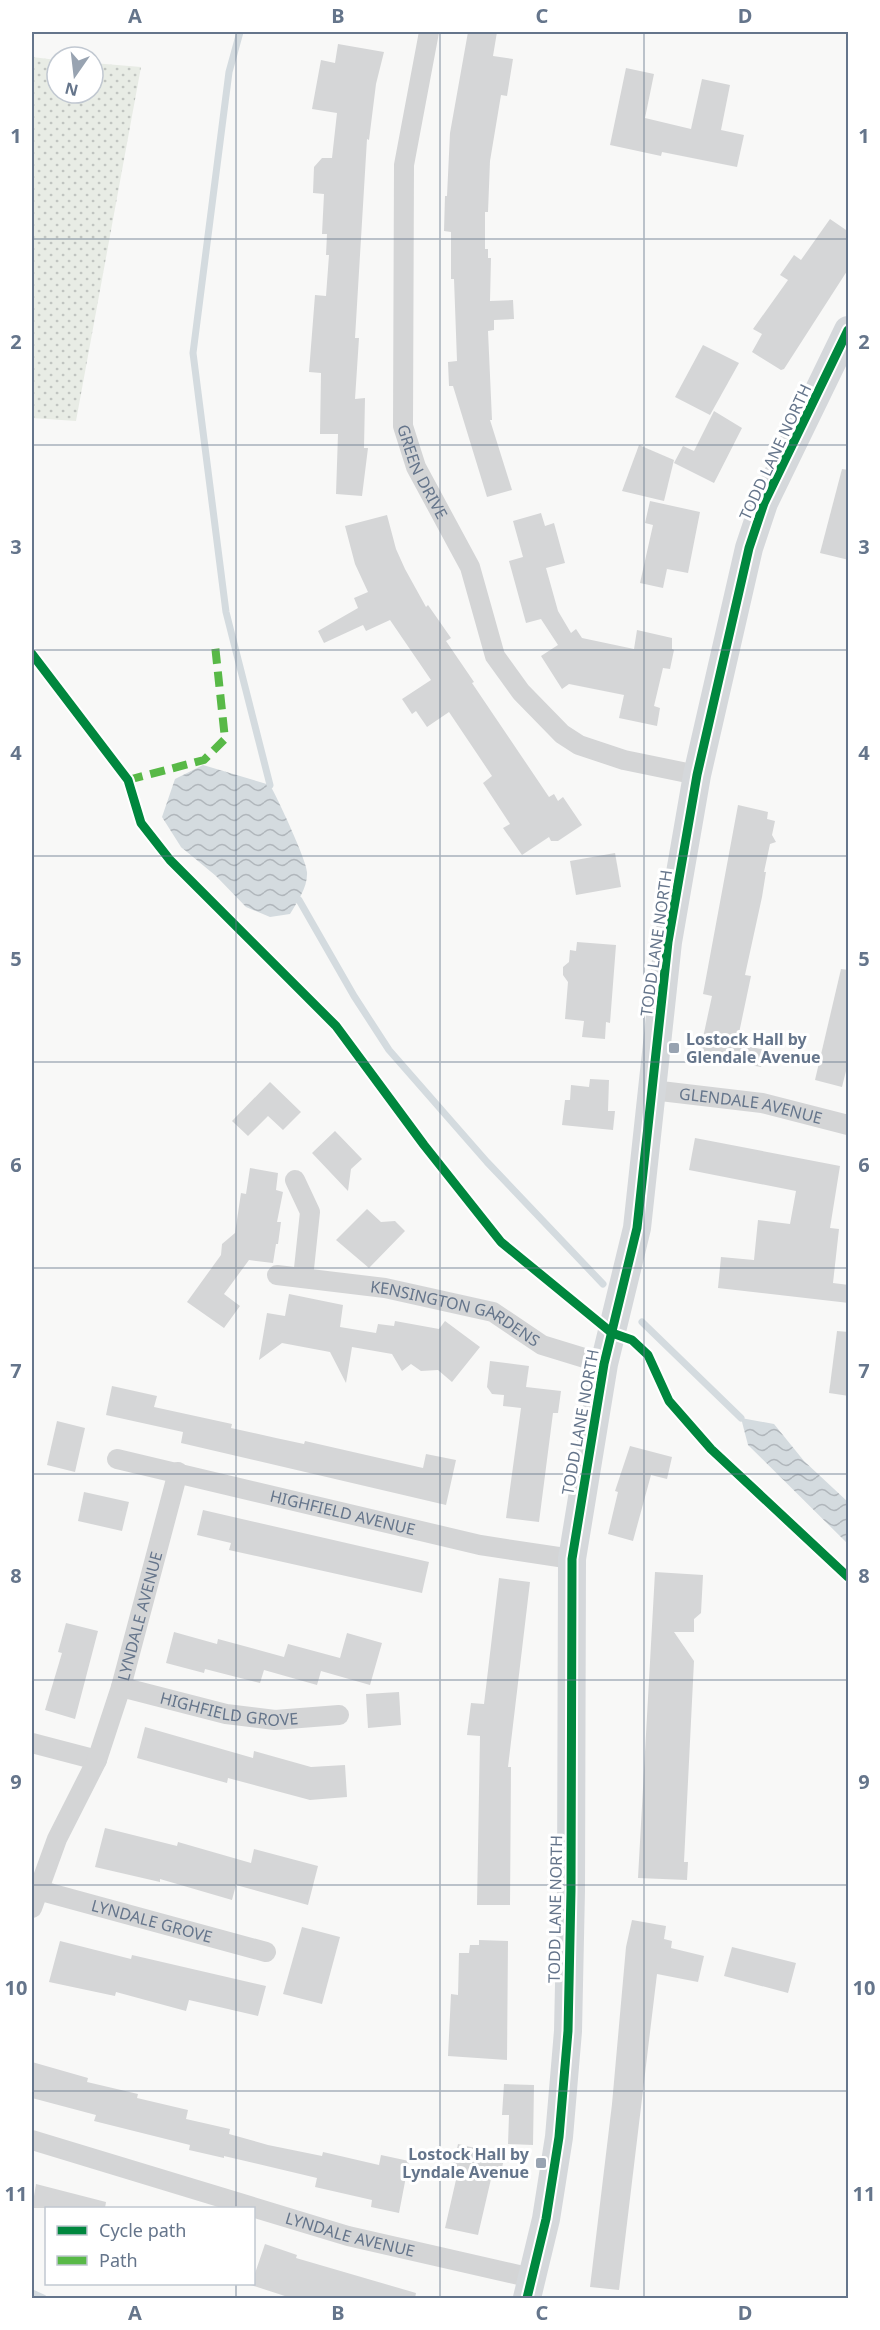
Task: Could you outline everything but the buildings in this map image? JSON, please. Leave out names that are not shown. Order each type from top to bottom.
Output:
[{"type":"street","name":"GREEN DRIVE","points":[[429,32],[404,165],[403,426],[416,467],[470,567],[495,656],[521,692],[562,734],[579,745],[624,760],[697,775]]},
{"type":"street","name":"TODD LANE NORTH","points":[[529,2288],[546,2219],[559,2137],[568,2031],[571,1891],[572,1559],[604,1364],[637,1228],[668,942],[697,775],[749,548],[761,512],[849,330]]},
{"type":"street","name":"GLENDALE AVENUE","points":[[652,1090],[762,1103],[849,1125]]},
{"type":"street","points":[[295,1180],[310,1212],[303,1278]]},
{"type":"street","name":"KENSINGTON GARDENS","points":[[277,1275],[385,1288],[493,1312],[542,1345],[604,1364]]},
{"type":"street","name":"HIGHFIELD AVENUE","points":[[117,1459],[480,1545],[572,1559]]},
{"type":"street","name":"LYNDALE AVENUE","points":[[35,1899],[57,1839],[97,1760],[121,1687],[178,1472]]},
{"type":"street","name":"HIGHFIELD GROVE","points":[[121,1687],[226,1714],[275,1720],[339,1715]]},
{"type":"street","points":[[32,1743],[97,1760]]},
{"type":"street","name":"LYNDALE GROVE","points":[[35,1899],[266,1952]]},
{"type":"street","name":"LYNDALE AVENUE","points":[[32,2140],[253,2207]]},
{"type":"street","name":"LYNDALE AVENUE","points":[[255,2208],[529,2288]]},
{"type":"shaded area","points":[[32,57],[45,59],[45,105],[105,105],[105,64],[141,67],[76,421],[32,418]]},
{"type":"water","points":[[203,765],[270,785],[297,843],[307,872],[304,889],[290,914],[270,917],[246,907],[216,876],[181,847],[162,817],[175,779]]},
{"type":"water","points":[[741,1418],[774,1424],[804,1461],[848,1502],[848,1544],[748,1445]]},
{"type":"waterway","points":[[240,32],[229,72],[193,353],[226,612],[270,785]]},
{"type":"waterway","points":[[299,900],[354,996],[389,1050],[487,1162],[603,1284]]},
{"type":"waterway","points":[[642,1322],[741,1418]]},
{"type":"waterway","points":[[32,2293],[43,2298]]},
{"type":"marked path","points":[[128,780],[204,760],[225,739],[215,645]]},
{"type":"cycle path","points":[[527,2298],[546,2219],[559,2137],[568,2031],[571,1891],[572,1559],[604,1364],[637,1228],[668,942],[697,775],[749,548],[764,503],[848,330]]},
{"type":"cycle path","points":[[32,654],[128,780],[141,823],[170,860],[336,1026],[424,1145],[501,1242],[612,1333],[632,1340],[648,1355],[669,1401],[711,1449],[848,1577]]},
{"type":"place","name":"Lostock Hall by Glendale Avenue","points":[[674,1048]]},
{"type":"place","name":"Lostock Hall by Lyndale Avenue","points":[[541,2163]]}]
